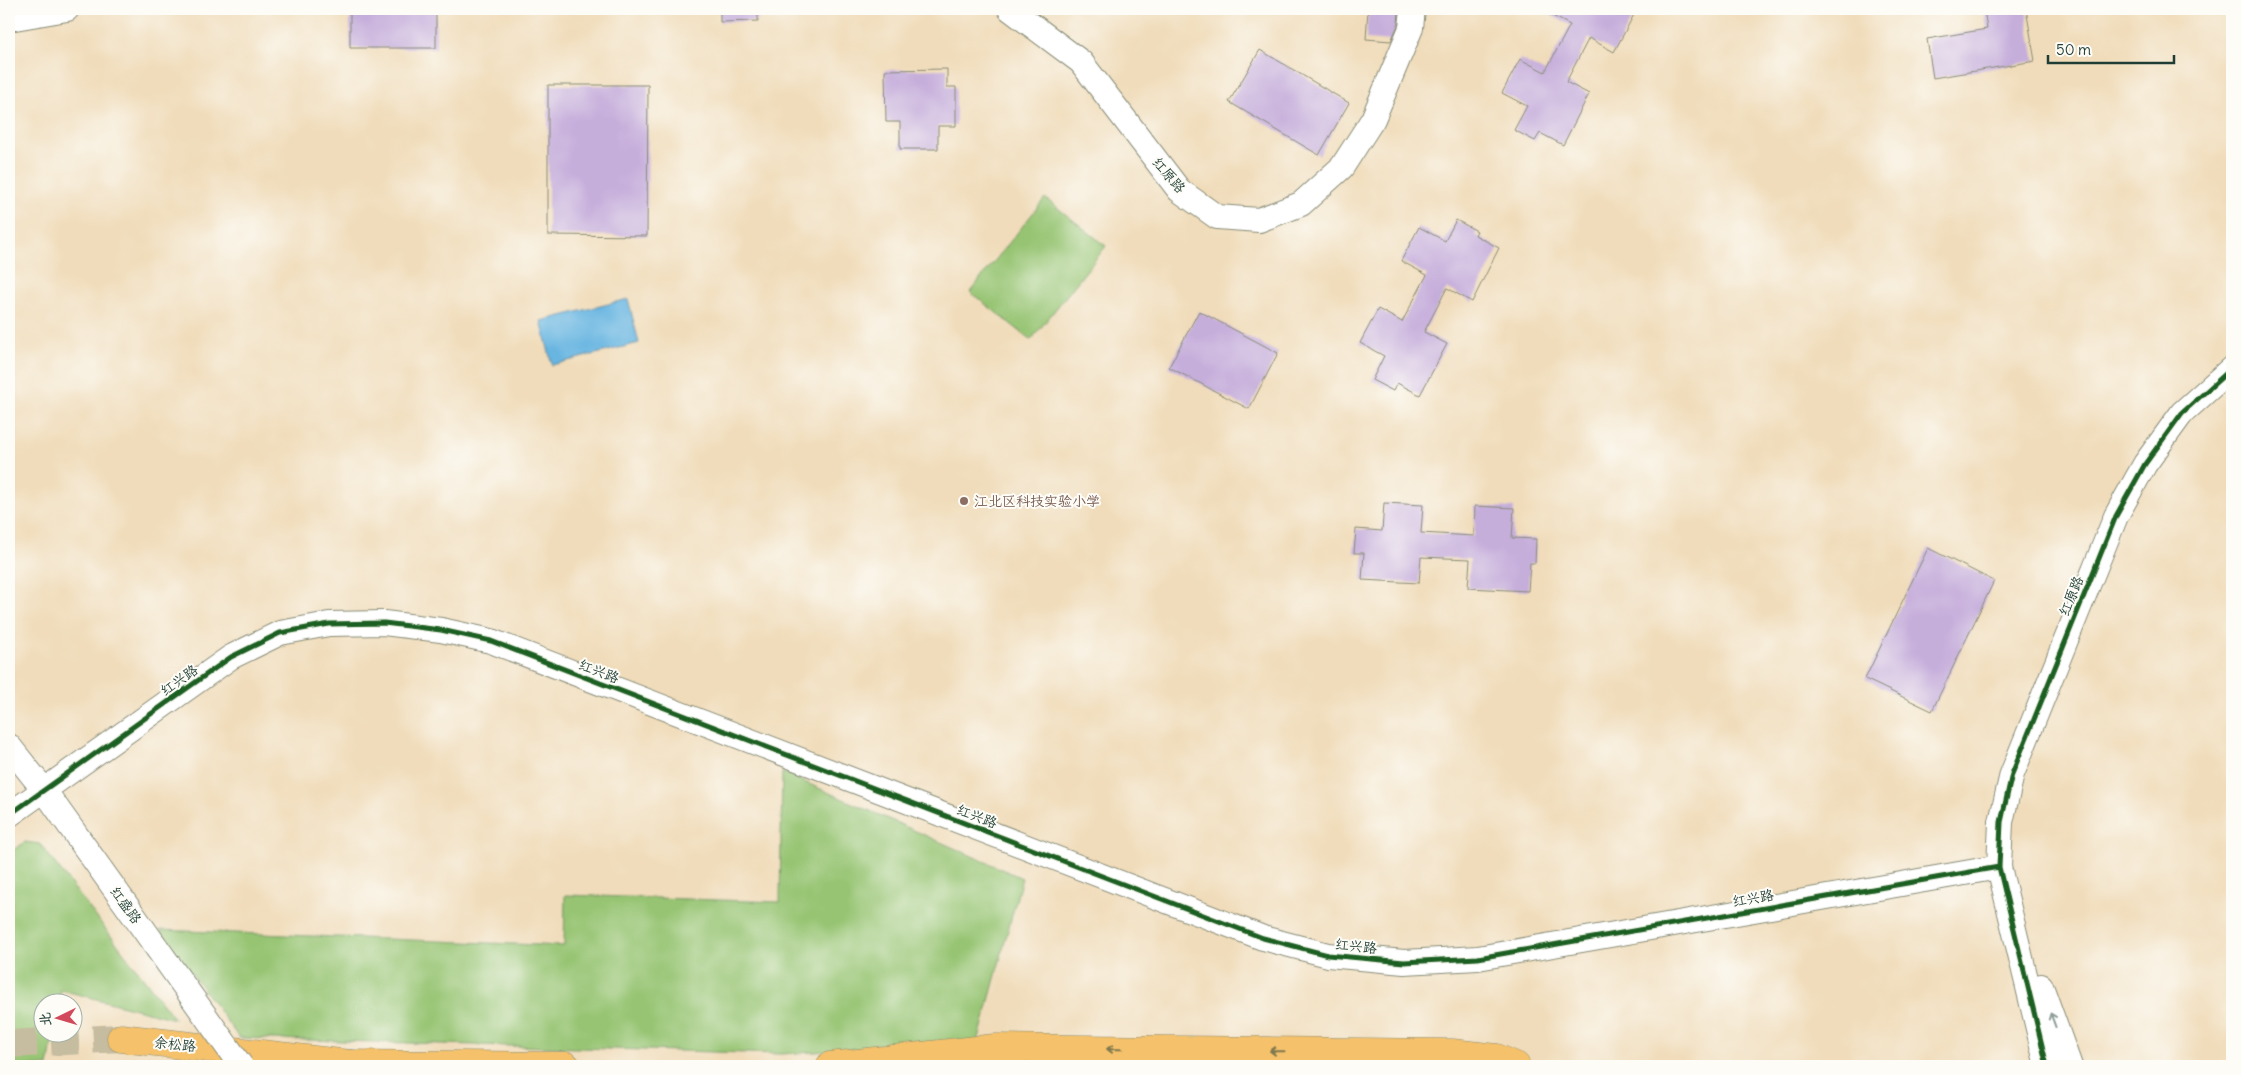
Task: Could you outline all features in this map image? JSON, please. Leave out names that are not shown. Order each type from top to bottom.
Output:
[{"type":"main road","name":"余松路","points":[[121,1038],[357,1065],[566,1066]]},
{"type":"main road","points":[[830,1066],[994,1048],[1452,1053],[1498,1058],[1516,1066]]},
{"type":"street","points":[[9,19],[67,9]]},
{"type":"street","name":"红原路","points":[[1010,9],[1081,62],[1179,190],[1217,217],[1259,220],[1301,204],[1342,167],[1373,119],[1411,28],[1413,9]]},
{"type":"street","name":"红原路","points":[[1998,867],[2001,822],[2012,774],[2116,516],[2145,464],[2182,413],[2232,368]]},
{"type":"street","name":"红兴路","points":[[9,815],[231,657],[280,633],[329,624],[384,623],[441,630],[491,641],[1263,938],[1328,955],[1404,962],[1478,958],[1998,867]]},
{"type":"street","name":"红盛路","points":[[9,746],[44,790],[241,1066]]},
{"type":"street","points":[[1998,867],[2047,1066]]},
{"type":"street","points":[[1998,867],[2070,1066]]},
{"type":"green space","points":[[1045,198],[1106,246],[1031,340],[970,292]]},
{"type":"green space","points":[[782,772],[1022,878],[978,1042],[781,1054],[239,1038],[160,930],[564,946],[565,895],[780,902]]},
{"type":"green space","points":[[25,842],[40,844],[175,1019],[82,995],[82,992],[61,990],[61,992],[32,992],[32,1042],[52,1042],[48,1066],[9,1066],[9,853]]},
{"type":"water","points":[[628,299],[639,343],[552,365],[541,321]]},
{"type":"building","points":[[350,9],[436,9],[436,48],[350,48]]},
{"type":"building","points":[[720,9],[758,9],[758,21],[720,22]]},
{"type":"building","points":[[1368,9],[1399,9],[1398,25],[1391,41],[1366,39]]},
{"type":"building","points":[[1539,9],[1637,9],[1614,52],[1589,38],[1566,82],[1589,94],[1563,145],[1540,133],[1535,141],[1514,130],[1527,106],[1502,93],[1520,59],[1545,72],[1570,25]]},
{"type":"building","points":[[1984,9],[2026,9],[2035,61],[1933,78],[1927,39],[1987,29]]},
{"type":"building","points":[[1260,50],[1349,103],[1319,155],[1229,102]]},
{"type":"building","points":[[947,69],[947,87],[956,87],[956,126],[938,126],[938,149],[900,149],[900,122],[886,122],[885,70]]},
{"type":"building","points":[[548,85],[648,85],[647,236],[548,235]]},
{"type":"building","points":[[1456,220],[1477,231],[1475,235],[1499,248],[1472,302],[1447,288],[1424,332],[1447,344],[1420,395],[1397,383],[1393,391],[1372,380],[1384,356],[1360,343],[1378,309],[1402,322],[1427,275],[1401,261],[1419,227],[1445,241]]},
{"type":"building","points":[[1199,311],[1278,353],[1249,409],[1169,367]]},
{"type":"building","points":[[1384,503],[1423,505],[1421,533],[1474,536],[1475,506],[1514,508],[1512,538],[1536,539],[1535,563],[1530,563],[1528,591],[1468,588],[1470,559],[1421,557],[1419,583],[1362,580],[1364,553],[1354,553],[1356,529],[1382,531]]},
{"type":"building","points":[[1928,548],[1994,581],[1932,711],[1865,679]]},
{"type":"tunnel","points":[[9,1044],[121,1038]]},
{"type":"cycle path","points":[[2047,1066],[1999,867],[2001,822],[2012,774],[2116,516],[2145,464],[2182,413],[2232,368]]},
{"type":"cycle path","points":[[9,815],[231,657],[280,633],[329,624],[384,623],[441,630],[491,641],[1263,938],[1328,955],[1404,962],[1478,958],[1999,867]]},
{"type":"place","name":"江北区科技实验小学","points":[[964,501]]}]
